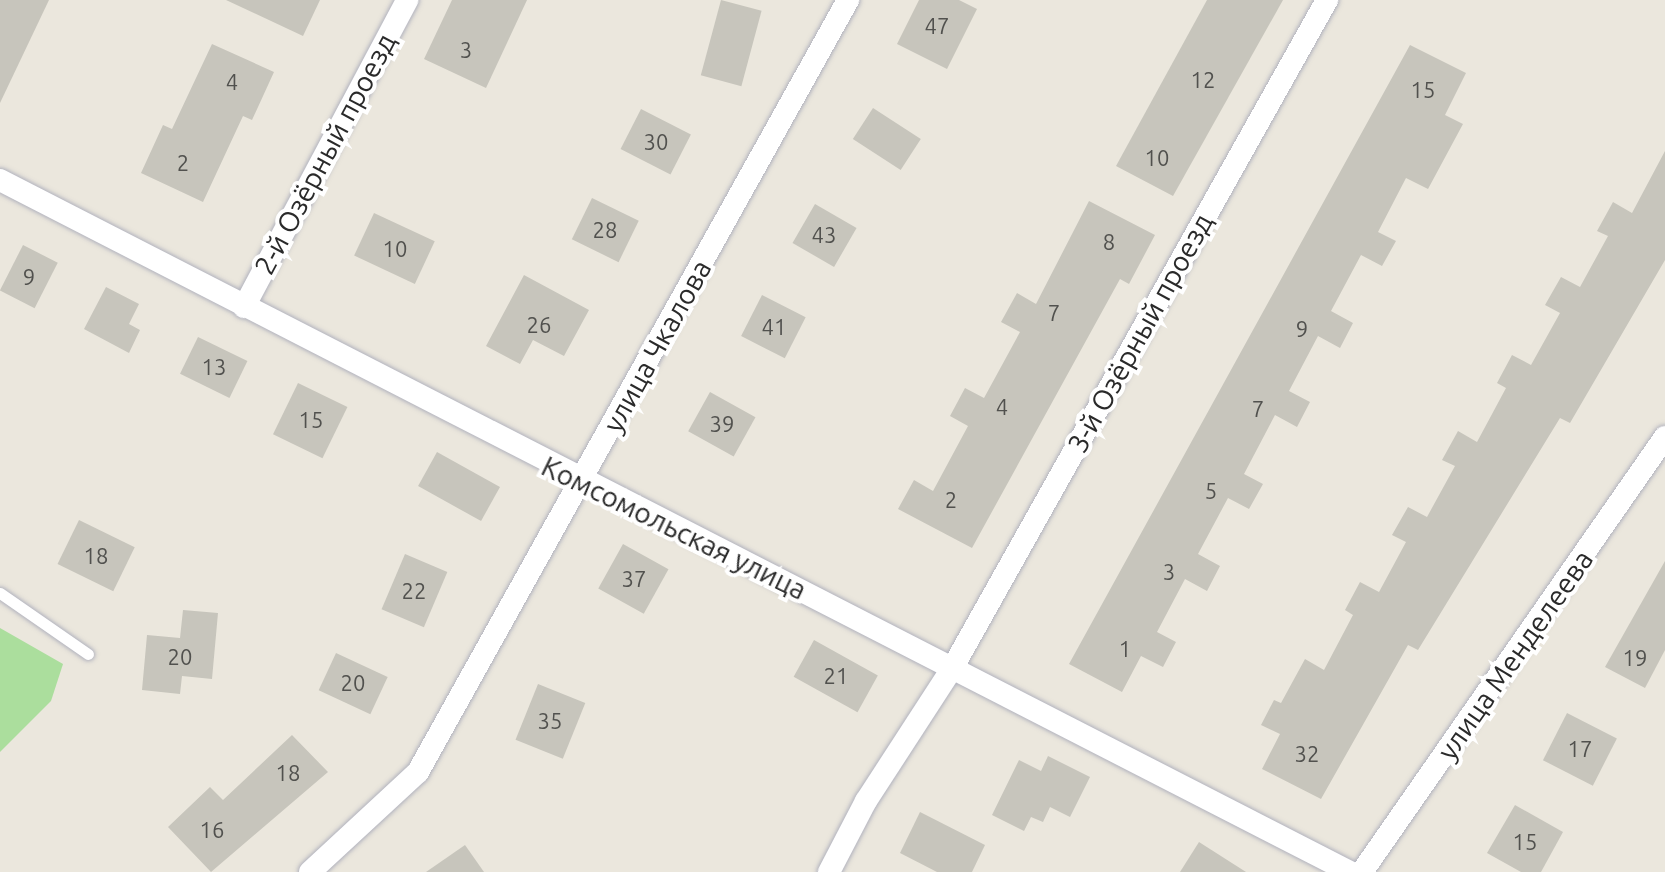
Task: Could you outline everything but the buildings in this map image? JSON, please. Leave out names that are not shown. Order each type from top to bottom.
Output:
[{"type":"street","name":"2-й Озёрный проезд","points":[[244,307],[407,0]]},
{"type":"street","name":"улица Чкалова","points":[[310,872],[418,772],[848,0]]},
{"type":"street","name":"3-й Озёрный проезд","points":[[829,872],[866,801],[953,667],[1327,0]]},
{"type":"street","name":"Комсомольская улица","points":[[0,180],[581,483],[953,667],[1350,872]]},
{"type":"street","name":"улица Менделеева","points":[[1362,872],[1665,437]]},
{"type":"lane","points":[[0,593],[88,654]]},
{"type":"green space","points":[[0,628],[63,664],[51,701],[0,752]]}]
